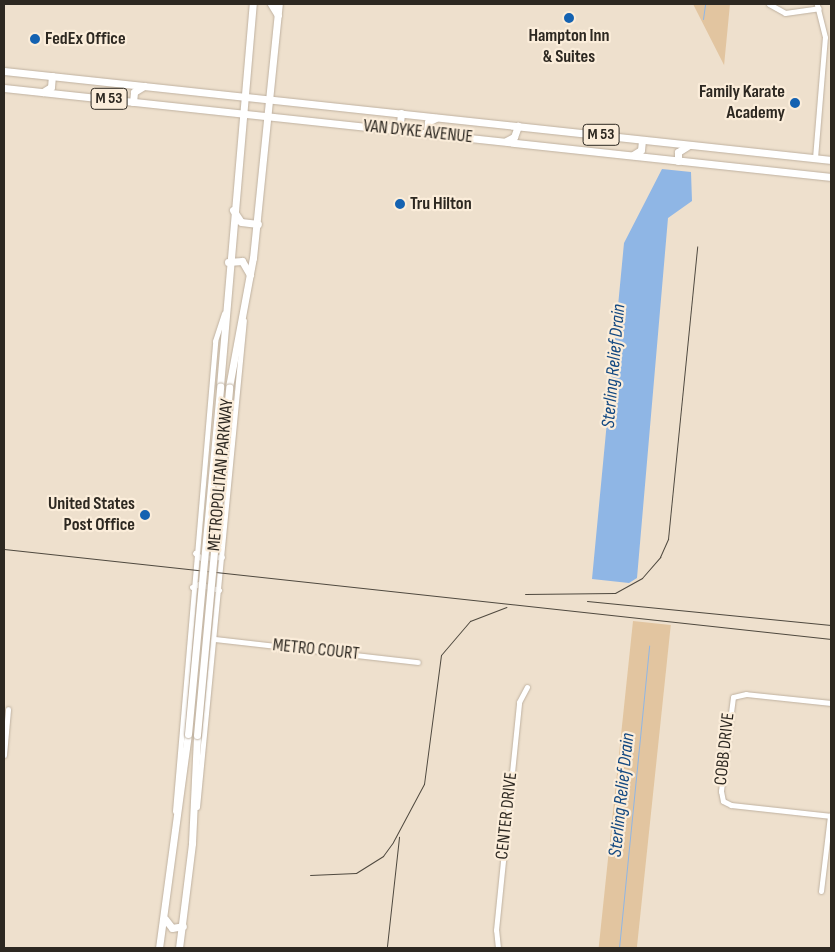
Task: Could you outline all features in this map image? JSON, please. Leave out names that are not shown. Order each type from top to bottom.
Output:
[{"type":"main road","name":"METROPOLITAN PARKWAY","points":[[159,948],[165,919],[188,734],[220,386],[228,262],[253,4]]},
{"type":"main road","points":[[271,4],[278,15]]},
{"type":"main road","name":"METROPOLITAN PARKWAY","points":[[179,948],[194,824],[197,735],[229,387],[258,224],[279,4]]},
{"type":"main road","name":"VAN DYKE AVENUE","points":[[4,71],[831,160]]},
{"type":"main road","points":[[40,92],[51,87],[52,76]]},
{"type":"main road","points":[[133,102],[134,92],[144,86]]},
{"type":"main road","name":"VAN DYKE AVENUE","points":[[4,88],[831,177]]},
{"type":"main road","points":[[385,129],[400,123],[401,113]]},
{"type":"main road","points":[[427,133],[428,122],[439,117]]},
{"type":"main road","points":[[503,141],[514,137],[518,126]]},
{"type":"main road","points":[[630,156],[641,150],[642,140]]},
{"type":"main road","points":[[678,161],[678,152],[689,145]]},
{"type":"main road","points":[[233,209],[242,222],[258,224]]},
{"type":"main road","points":[[228,262],[242,261],[250,275]]},
{"type":"main road","points":[[165,919],[172,928],[183,926]]},
{"type":"street","points":[[769,4],[788,13],[818,6],[825,37],[815,158]]},
{"type":"street","points":[[194,824],[215,638],[246,295]]},
{"type":"street","points":[[176,827],[174,787],[215,341],[225,312]]},
{"type":"street","points":[[195,553],[201,558],[222,557]]},
{"type":"street","points":[[192,587],[199,584],[219,590]]},
{"type":"street","name":"METRO COURT","points":[[215,638],[418,662]]},
{"type":"street","name":"CENTER DRIVE","points":[[498,948],[496,930],[519,702],[527,687]]},
{"type":"street","name":"COBB DRIVE","points":[[830,816],[723,801],[720,791],[732,697],[746,694],[831,703]]},
{"type":"street","points":[[4,755],[8,709]]},
{"type":"street","points":[[821,891],[830,816]]},
{"type":"shaded area","points":[[693,4],[730,4],[724,66],[724,65]]},
{"type":"shaded area","name":"Sterling Relief Drain","points":[[633,621],[671,625],[637,948],[599,948]]},
{"type":"water","points":[[662,169],[691,172],[692,201],[668,218],[637,578],[629,583],[592,579],[624,243]]},
{"type":"waterway","name":"Sterling Relief Drain","points":[[703,19],[705,4]]},
{"type":"waterway","name":"Sterling Relief Drain","points":[[619,948],[649,645]]},
{"type":"railway","points":[[525,594],[615,593],[642,578],[660,557],[668,539],[697,246]]},
{"type":"railway","points":[[4,549],[831,639]]},
{"type":"railway","points":[[587,601],[831,625]]},
{"type":"railway","points":[[310,875],[356,873],[383,856],[393,842],[424,784],[441,655],[470,621],[506,607]]},
{"type":"railway","points":[[387,946],[399,837]]},
{"type":"place","name":"Hampton Inn & Suites","points":[[569,18]]},
{"type":"place","name":"FedEx Office","points":[[35,39]]},
{"type":"place","name":"Family Karate Academy","points":[[795,103]]},
{"type":"place","name":"Tru Hilton","points":[[400,204]]},
{"type":"place","name":"United States Post Office","points":[[145,515]]}]
